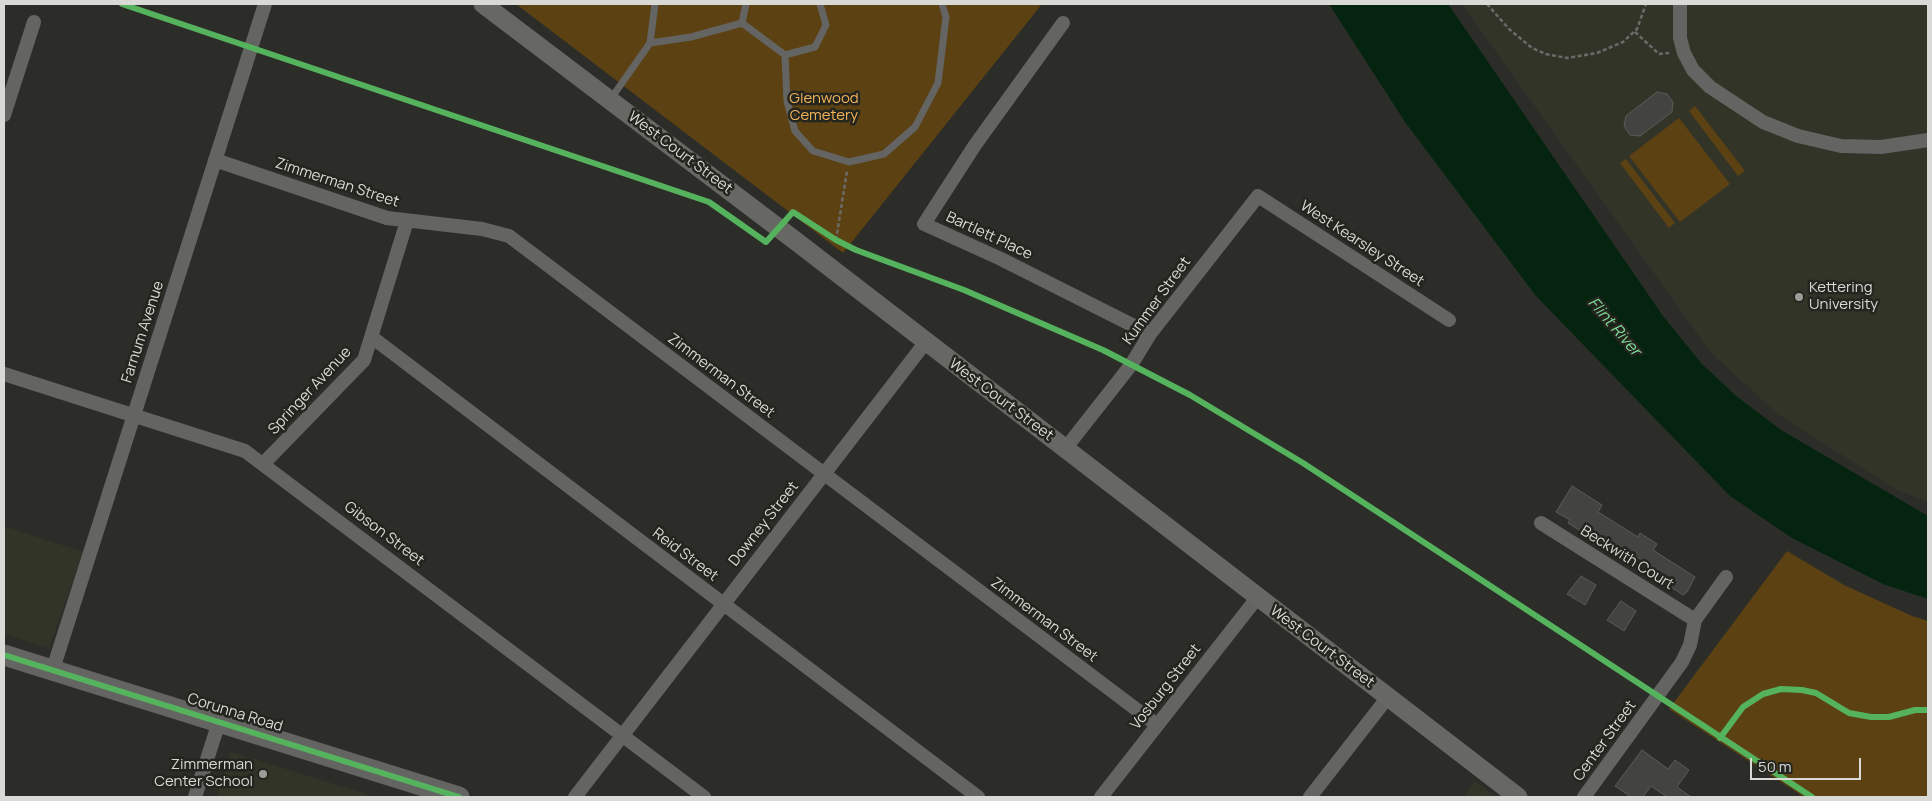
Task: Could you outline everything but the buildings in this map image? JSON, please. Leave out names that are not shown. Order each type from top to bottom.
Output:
[{"type":"main road","name":"Corunna Road","points":[[4,655],[459,797]]},
{"type":"street","name":"Farnum Avenue","points":[[52,670],[265,4]]},
{"type":"street","name":"West Court Street","points":[[483,4],[811,253],[1518,797]]},
{"type":"street","points":[[1680,4],[1680,38],[1682,49],[1693,70],[1710,87],[1752,116],[1784,132],[1814,140],[1854,147],[1881,147],[1928,140]]},
{"type":"street","points":[[4,115],[34,22]]},
{"type":"street","name":"Bartlett Place","points":[[1062,23],[975,145],[924,224],[1001,259],[1150,334]]},
{"type":"street","name":"Zimmerman Street","points":[[215,160],[387,218],[482,229],[509,236],[1157,725]]},
{"type":"street","name":"Kummer Street","points":[[1065,449],[1131,365],[1150,334],[1258,196]]},
{"type":"street","name":"West Kearsley Street","points":[[1258,196],[1449,320]]},
{"type":"street","name":"Springer Avenue","points":[[264,463],[364,360],[407,221]]},
{"type":"street","name":"Reid Street","points":[[372,338],[978,797]]},
{"type":"street","name":"Downey Street","points":[[576,797],[926,342]]},
{"type":"street","name":"Gibson Street","points":[[4,374],[245,451],[264,463],[704,797]]},
{"type":"street","name":"Beckwith Court","points":[[1541,523],[1695,620]]},
{"type":"street","name":"Center Street","points":[[1584,797],[1682,662],[1690,645],[1695,620],[1726,577]]},
{"type":"street","name":"Vosburg Street","points":[[1102,797],[1257,598]]},
{"type":"street","points":[[1310,797],[1388,697]]},
{"type":"street","points":[[195,797],[219,722]]},
{"type":"lane","points":[[610,100],[650,43],[655,4]]},
{"type":"lane","points":[[742,24],[746,4]]},
{"type":"lane","points":[[785,55],[815,47],[826,25],[820,4]]},
{"type":"lane","points":[[785,55],[787,101],[795,131],[813,150],[849,162],[884,154],[915,127],[938,83],[946,17],[942,4]]},
{"type":"lane","points":[[650,43],[691,37],[742,24]]},
{"type":"lane","points":[[742,24],[785,55]]},
{"type":"path","points":[[1487,4],[1508,29],[1525,43],[1553,56],[1575,57],[1597,54],[1616,47],[1635,32],[1646,4]]},
{"type":"path","points":[[1635,32],[1659,54],[1682,49]]},
{"type":"path","points":[[836,240],[849,162]]},
{"type":"shaded area","name":"Kettering University","points":[[1462,4],[1928,4],[1928,502],[1897,490],[1779,415],[1711,353]]},
{"type":"shaded area","points":[[4,526],[83,552],[49,648],[4,634]]},
{"type":"shaded area","name":"Zimmerman Center School","points":[[231,752],[376,797],[216,797]]},
{"type":"shaded area","points":[[1475,781],[1496,797],[1463,797]]},
{"type":"green space","name":"Glenwood Cemetery","points":[[516,4],[1042,4],[843,253]]},
{"type":"green space","points":[[1695,106],[1745,171],[1738,176],[1689,111]]},
{"type":"green space","points":[[1679,118],[1730,184],[1680,222],[1629,156]]},
{"type":"green space","points":[[1626,159],[1675,223],[1669,228],[1620,163]]},
{"type":"green space","points":[[1787,551],[1844,585],[1912,616],[1928,621],[1928,797],[1804,797],[1669,709]]},
{"type":"water","name":"Flint River","points":[[1329,4],[1448,4],[1663,316],[1701,363],[1735,395],[1781,430],[1928,516],[1928,599],[1883,584],[1792,538],[1730,496],[1536,296],[1405,122]]},
{"type":"cycle path","points":[[122,4],[709,202],[766,242],[793,212],[836,240],[856,250],[964,290],[1103,350],[1190,395],[1303,463],[1812,797]]},
{"type":"cycle path","points":[[4,655],[459,797]]},
{"type":"cycle path","points":[[1720,738],[1743,707],[1763,694],[1781,689],[1816,693],[1849,713],[1871,717],[1889,717],[1915,710],[1928,710]]},
{"type":"place","name":"Kettering University","points":[[1799,297]]},
{"type":"place","name":"Zimmerman Center School","points":[[263,774]]}]
